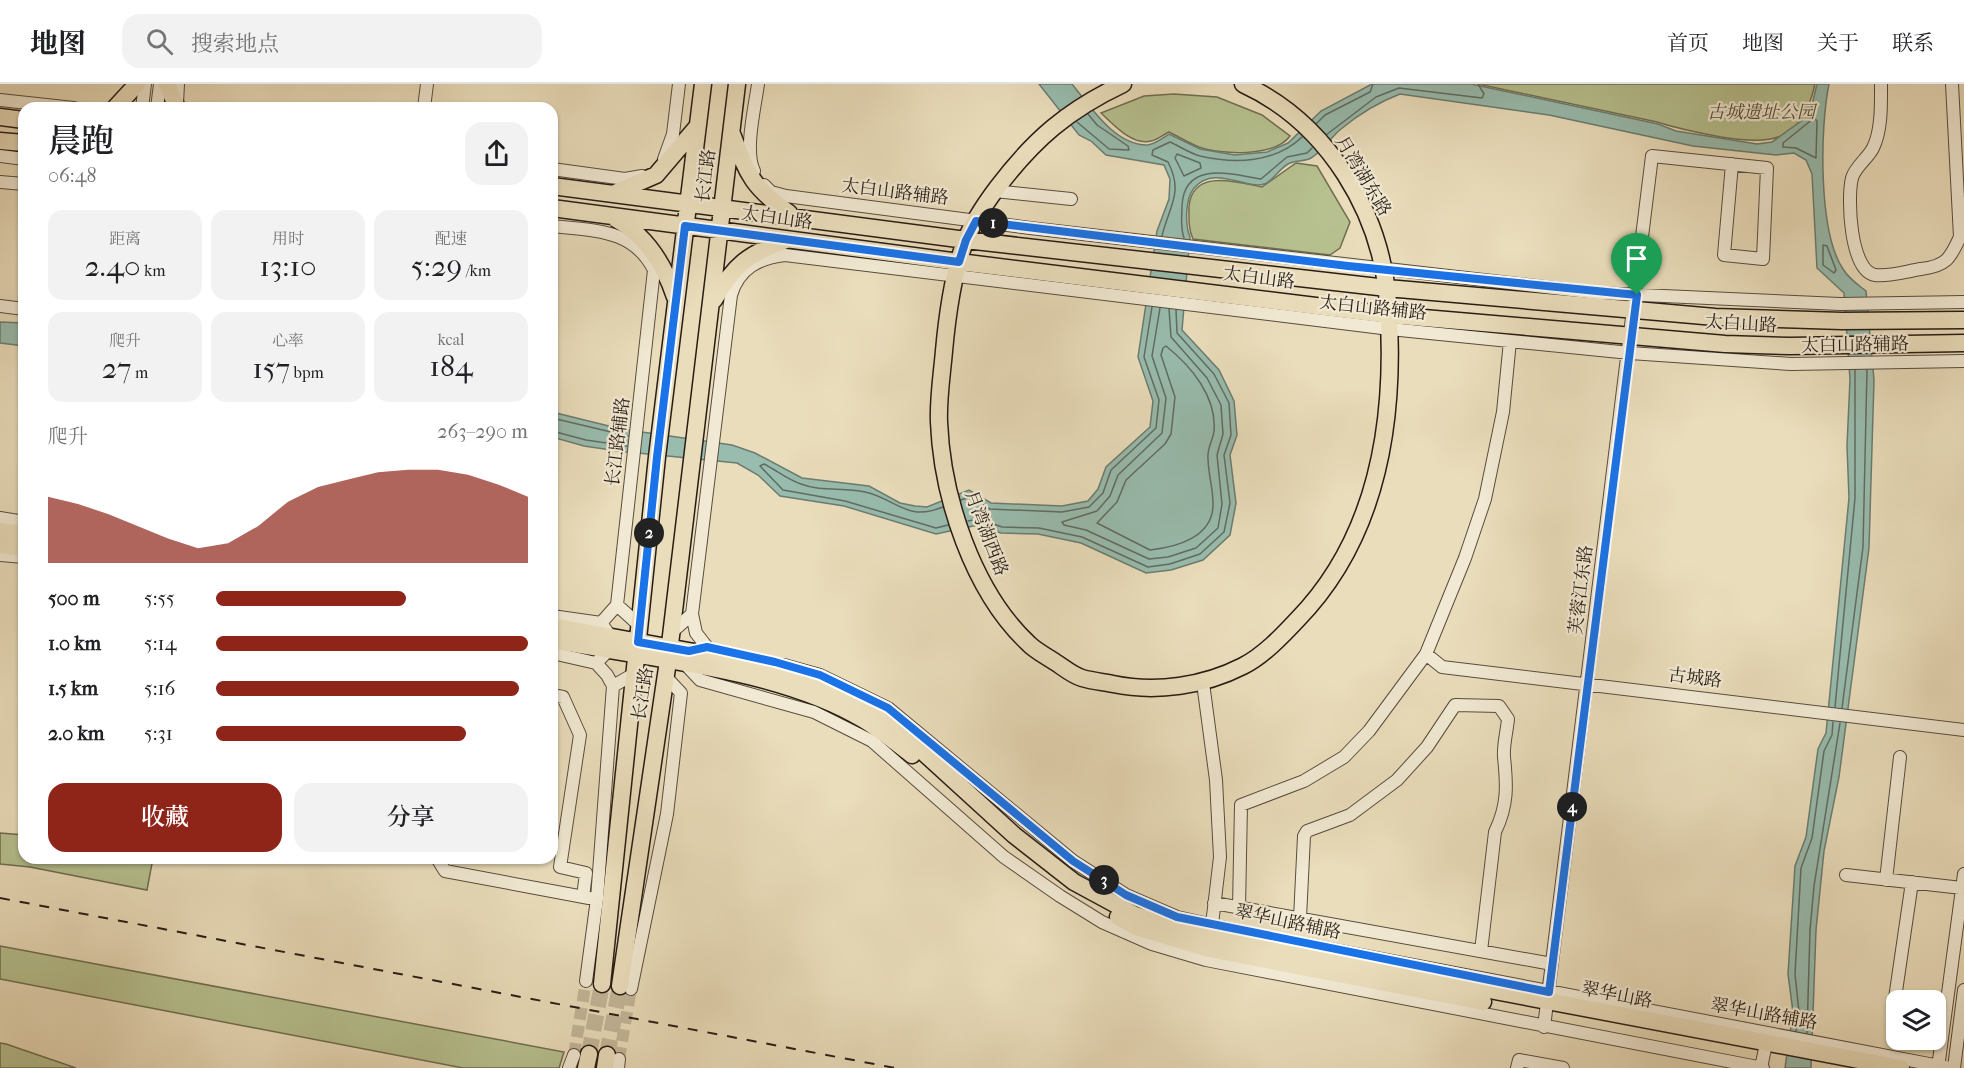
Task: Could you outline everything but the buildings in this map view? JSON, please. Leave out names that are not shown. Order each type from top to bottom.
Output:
[{"type":"main road","points":[[121,102],[137,84]]},
{"type":"main road","points":[[167,84],[174,102]]},
{"type":"main road","name":"长江路","points":[[594,983],[634,674],[660,430],[703,84]]},
{"type":"main road","name":"长江路","points":[[625,988],[669,654],[737,84]]},
{"type":"main road","points":[[966,240],[995,191],[1023,154],[1059,121],[1094,98],[1123,84]]},
{"type":"main road","name":"月湾湖东路","points":[[1244,84],[1278,102],[1328,149],[1366,211],[1380,245],[1387,288]]},
{"type":"main road","points":[[0,117],[18,119]]},
{"type":"main road","points":[[612,193],[656,176],[698,127]]},
{"type":"main road","points":[[731,132],[749,178],[771,201],[792,216]]},
{"type":"main road","points":[[0,141],[18,142]]},
{"type":"main road","name":"太白山路","points":[[558,187],[966,240],[1387,288],[1841,313],[1877,322],[1964,320]]},
{"type":"main road","name":"太白山路","points":[[558,209],[788,239],[958,269],[1390,322],[1631,345],[1736,344],[1841,354],[1880,346],[1964,344]]},
{"type":"main road","points":[[610,216],[633,229],[649,246],[668,276],[676,301]]},
{"type":"main road","points":[[710,306],[738,264],[765,248],[788,239]]},
{"type":"main road","name":"月湾湖西路","points":[[966,240],[958,269],[944,346],[939,419],[948,490],[961,532],[991,599],[1029,645],[1079,678],[1138,689],[1203,683],[1247,665],[1281,637],[1313,604],[1358,532],[1377,477],[1387,420],[1390,322],[1387,288]]},
{"type":"main road","points":[[0,531],[18,533]]},
{"type":"main road","points":[[0,545],[18,547]]},
{"type":"main road","name":"翠华山路","points":[[558,628],[604,644]]},
{"type":"main road","name":"翠华山路","points":[[558,640],[604,644],[638,641],[669,654],[755,677],[820,700],[864,719],[913,755],[1010,842],[1072,892],[1136,927],[1770,1052],[1827,1054],[1901,1068]]},
{"type":"main road","name":"翠华山路","points":[[1827,1054],[1851,1068]]},
{"type":"street","points":[[119,102],[126,84]]},
{"type":"street","points":[[143,102],[145,84]]},
{"type":"street","points":[[158,102],[160,84]]},
{"type":"street","points":[[177,102],[178,84]]},
{"type":"street","points":[[425,102],[427,84]]},
{"type":"street","points":[[558,170],[625,179],[640,177],[658,168],[669,151],[679,84]]},
{"type":"street","name":"太白山路辅路","points":[[758,84],[750,163],[758,179],[771,192],[786,196],[1636,303]]},
{"type":"street","points":[[1881,84],[1881,103],[1874,147],[1852,177],[1851,203],[1855,252],[1864,268],[1874,275],[1939,267],[1951,255],[1960,237],[1952,84]]},
{"type":"street","points":[[0,100],[18,102]]},
{"type":"street","points":[[0,156],[18,158]]},
{"type":"street","name":"芙蓉江东路","points":[[1547,1009],[1631,345],[1652,156],[1732,164]]},
{"type":"street","points":[[1732,164],[1767,168],[1763,259],[1724,255],[1732,164]]},
{"type":"street","points":[[0,182],[18,184]]},
{"type":"street","points":[[995,191],[1071,199]]},
{"type":"street","name":"长江路辅路","points":[[558,227],[617,235],[646,254],[654,270],[617,605]]},
{"type":"street","points":[[707,647],[696,633],[692,614],[731,295],[735,283],[747,267],[765,257],[785,255],[958,269]]},
{"type":"street","points":[[1841,313],[1877,304],[1964,302]]},
{"type":"street","points":[[0,306],[18,308]]},
{"type":"street","name":"太白山路辅路","points":[[1390,322],[1510,341],[1631,345]]},
{"type":"street","points":[[1239,907],[1241,804],[1304,781],[1344,757],[1370,730],[1426,654],[1465,558],[1485,499],[1503,412],[1510,341]]},
{"type":"street","name":"太白山路辅路","points":[[1841,354],[1880,363],[1964,361]]},
{"type":"street","points":[[0,518],[18,521]]},
{"type":"street","points":[[0,555],[18,556]]},
{"type":"street","points":[[617,605],[638,641]]},
{"type":"street","points":[[594,983],[597,899],[613,686],[604,644],[617,605]]},
{"type":"street","points":[[625,988],[667,813],[681,693],[669,654],[692,614]]},
{"type":"street","points":[[558,619],[604,644]]},
{"type":"street","points":[[558,652],[604,644]]},
{"type":"street","name":"翠华山路辅路","points":[[687,657],[707,647],[820,675],[888,708],[1073,861],[1126,895],[1177,917],[1209,943]]},
{"type":"street","name":"古城路","points":[[1426,654],[1442,667],[1588,682],[1964,730]]},
{"type":"street","points":[[681,693],[700,680],[687,657]]},
{"type":"street","points":[[613,686],[634,674]]},
{"type":"street","name":"翠华山路辅路","points":[[700,680],[814,712],[872,741],[1004,857],[1059,896],[1102,922],[1152,944],[1209,943],[1547,1009]]},
{"type":"street","points":[[1203,683],[1216,780],[1220,857],[1209,943]]},
{"type":"street","points":[[558,696],[563,697],[580,735],[560,867],[586,873],[583,897]]},
{"type":"street","points":[[1300,918],[1304,836],[1307,831],[1350,815],[1397,780],[1427,747],[1455,705],[1499,706],[1508,719],[1504,756],[1508,775],[1503,814],[1495,832],[1481,951]]},
{"type":"street","points":[[1886,880],[1900,758]]},
{"type":"street","points":[[441,864],[446,871],[597,899]]},
{"type":"street","points":[[1945,1067],[1964,874]]},
{"type":"street","points":[[1846,876],[1962,888]]},
{"type":"street","points":[[1896,990],[1912,882]]},
{"type":"street","points":[[1214,903],[1552,964]]},
{"type":"street","points":[[1945,1067],[1964,990]]},
{"type":"street","name":"翠华山路辅路","points":[[1827,1054],[1945,1067]]},
{"type":"street","points":[[569,1068],[583,1059]]},
{"type":"street","points":[[1517,1068],[1519,1060],[1563,1068]]},
{"type":"green space","name":"古城遗址公园","points":[[1478,84],[1815,84],[1802,118],[1793,128],[1783,135],[1756,140],[1705,134]]},
{"type":"green space","points":[[1174,94],[1217,97],[1262,115],[1290,136],[1273,148],[1260,151],[1220,152],[1199,147],[1169,132],[1153,140],[1144,142],[1137,140],[1123,133],[1101,113],[1144,96]]},
{"type":"green space","points":[[1296,163],[1317,166],[1350,222],[1340,248],[1330,255],[1193,239],[1189,207],[1192,195],[1198,187],[1217,180],[1262,187]]},
{"type":"green space","points":[[0,833],[18,834],[18,864],[152,864],[147,890],[30,867],[0,864]]},
{"type":"green space","points":[[0,946],[564,1052],[559,1068],[463,1068],[0,979]]},
{"type":"green space","points":[[0,1043],[6,1044],[76,1068],[0,1068]]},
{"type":"water","points":[[1039,84],[1072,84],[1104,123],[1114,132],[1136,144],[1148,145],[1169,134],[1200,149],[1235,155],[1267,152],[1288,143],[1321,111],[1372,84],[1471,84],[1658,124],[1676,131],[1757,144],[1772,142],[1804,119],[1811,109],[1817,84],[1829,84],[1823,152],[1825,206],[1835,252],[1843,269],[1866,291],[1874,380],[1869,548],[1839,777],[1824,851],[1816,930],[1811,1068],[1785,1068],[1793,1012],[1788,974],[1795,866],[1806,837],[1818,749],[1826,733],[1849,498],[1847,446],[1850,379],[1844,293],[1817,268],[1812,174],[1806,160],[1794,153],[1776,155],[1693,146],[1549,115],[1400,94],[1362,113],[1337,132],[1315,155],[1288,164],[1264,184],[1248,184],[1220,178],[1202,181],[1194,188],[1187,205],[1190,237],[1182,330],[1219,370],[1234,401],[1237,435],[1230,455],[1236,503],[1230,535],[1203,560],[1171,570],[1146,573],[1081,543],[1038,534],[1001,533],[978,525],[936,534],[844,506],[780,496],[758,475],[737,463],[618,451],[584,446],[558,439],[558,413],[621,429],[732,445],[755,453],[802,478],[869,486],[900,503],[915,506],[927,507],[969,490],[991,503],[1062,506],[1088,501],[1098,489],[1106,467],[1150,427],[1153,401],[1138,357],[1157,231],[1169,199],[1170,179],[1164,165],[1106,155],[1091,141],[1079,135]]},
{"type":"water","points":[[0,322],[18,323],[18,345],[0,343]]},
{"type":"tunnel","points":[[574,1055],[586,981]]},
{"type":"tunnel","points":[[589,1054],[602,984]]},
{"type":"tunnel","points":[[607,1055],[620,986]]},
{"type":"tunnel","points":[[619,1059],[631,989]]},
{"type":"railway","points":[[0,898],[895,1068]]},
{"type":"route","points":[[976,221],[1348,266],[1597,293],[1637,295],[1549,992],[1262,936],[1177,917],[1126,895],[1073,861],[888,708],[820,675],[775,662],[707,647],[689,651],[638,642],[657,457],[685,226],[959,262],[966,240],[976,221]]}]
